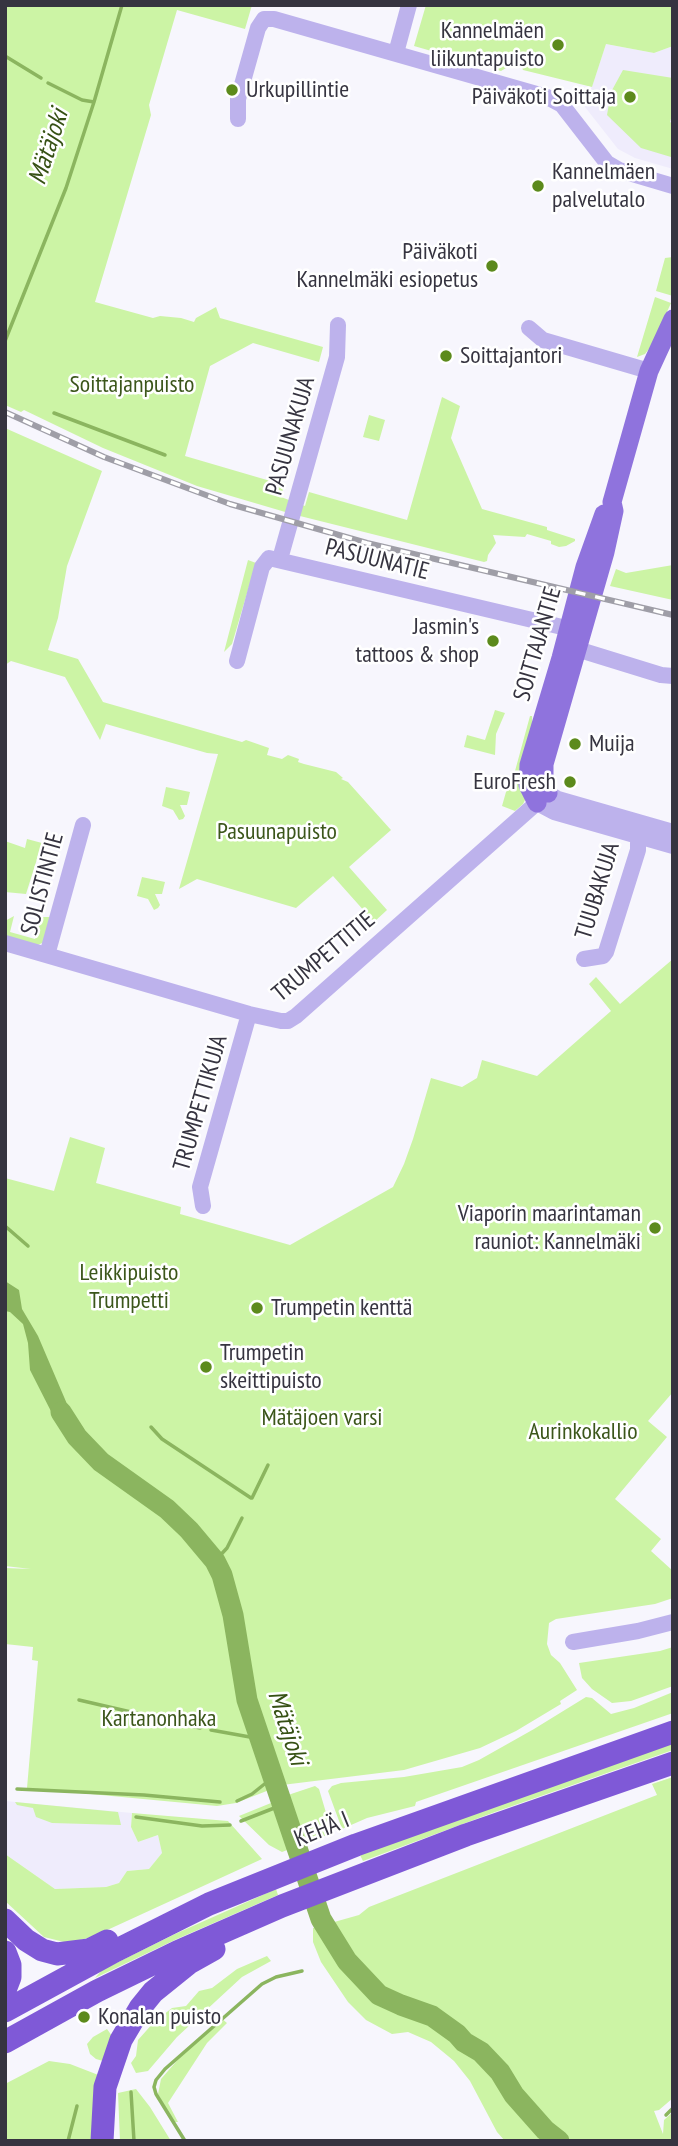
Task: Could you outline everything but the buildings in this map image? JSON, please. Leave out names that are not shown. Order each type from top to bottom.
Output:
[{"type":"highway","name":"KEHÄ I","points":[[5,2011],[105,1956],[209,1904],[356,1844],[673,1732]]},
{"type":"highway","points":[[5,2042],[131,1974],[272,1911],[368,1872],[673,1763]]},
{"type":"highway","points":[[5,1920],[35,1946],[50,1952],[67,1954],[89,1950],[169,1911],[209,1904]]},
{"type":"highway","points":[[102,2141],[105,2087],[114,2058],[134,2018],[153,1992],[189,1963],[272,1911]]},
{"type":"highway","points":[[5,1952],[10,1965],[10,1977],[5,1990]]},
{"type":"main road","name":"SOITTAJANTIE","points":[[542,798],[528,785],[527,773],[572,639],[591,548],[605,509],[612,502],[649,371],[673,319]]},
{"type":"street","points":[[396,53],[409,5]]},
{"type":"street","points":[[238,119],[238,99],[258,27],[264,19],[274,19],[547,97],[562,105],[607,163],[619,170],[673,186]]},
{"type":"street","name":"PASUUNAKUJA","points":[[280,559],[337,358],[338,325]]},
{"type":"street","points":[[529,328],[543,340],[649,371]]},
{"type":"street","points":[[237,662],[262,567],[269,558],[280,559]]},
{"type":"street","name":"PASUUNATIE","points":[[280,559],[572,639],[661,675],[673,676]]},
{"type":"street","points":[[542,798],[554,812],[639,829],[673,832]]},
{"type":"street","name":"TRUMPETTITIE","points":[[5,943],[281,1021],[296,1016],[542,798]]},
{"type":"street","name":"SOLISTINTIE","points":[[47,955],[83,825]]},
{"type":"street","points":[[639,829],[673,846]]},
{"type":"street","name":"TUUBAKUJA","points":[[584,959],[603,956],[606,952],[638,850],[639,829]]},
{"type":"street","name":"TRUMPETTIKUJA","points":[[204,1206],[200,1186],[249,1014]]},
{"type":"street","points":[[573,1642],[673,1622]]},
{"type":"shaded area","name":"Päiväkoti Soittaja","points":[[606,44],[654,53],[673,46],[673,169],[635,158],[618,149],[585,107]]},
{"type":"shaded area","points":[[5,1281],[19,1290],[22,1309],[38,1336],[70,1411],[84,1429],[71,1442],[60,1429],[30,1370],[23,1324],[10,1312],[5,1311]]},
{"type":"shaded area","points":[[5,1801],[132,1813],[131,1827],[138,1842],[158,1835],[162,1853],[149,1869],[127,1871],[119,1883],[106,1887],[55,1889],[5,1854]]},
{"type":"green space","name":"Soittajanpuisto","points":[[5,5],[252,5],[245,29],[177,10],[149,105],[151,115],[95,302],[153,318],[181,318],[194,322],[196,318],[216,307],[220,318],[323,347],[319,362],[253,343],[210,366],[185,456],[284,485],[281,497],[305,506],[309,492],[407,520],[442,397],[460,406],[451,438],[482,509],[547,527],[547,530],[575,541],[559,547],[551,544],[551,541],[527,534],[525,537],[493,535],[496,543],[484,562],[292,514],[197,486],[103,448],[24,410],[21,412],[5,405]]},
{"type":"green space","name":"Kannelmäen liikuntapuisto","points":[[426,5],[673,5],[673,46],[654,53],[606,44],[592,87],[523,70],[515,53],[506,68],[501,71],[414,46]]},
{"type":"green space","points":[[623,70],[673,78],[671,157],[641,148],[607,115],[611,92]]},
{"type":"green space","points":[[673,257],[673,296],[656,291],[665,258]]},
{"type":"green space","points":[[655,297],[671,303],[652,345],[645,354],[637,357]]},
{"type":"green space","points":[[369,415],[385,420],[379,441],[363,437]]},
{"type":"green space","name":"Pasuunapuisto","points":[[5,428],[102,471],[67,566],[58,618],[48,650],[78,659],[103,702],[242,742],[246,740],[269,748],[267,755],[282,759],[288,755],[299,759],[298,762],[336,772],[343,778],[341,779],[348,782],[391,830],[349,867],[387,910],[374,922],[333,876],[296,908],[197,879],[179,889],[218,754],[106,724],[100,740],[65,677],[11,661],[5,665]]},
{"type":"green space","points":[[248,560],[256,563],[232,644],[224,652]]},
{"type":"green space","points":[[673,565],[673,600],[610,586],[616,569],[626,573]]},
{"type":"green space","points":[[495,710],[505,713],[496,734],[495,755],[464,747],[467,735],[485,740]]},
{"type":"green space","points":[[530,716],[533,734],[526,798],[515,811],[502,806]]},
{"type":"green space","points":[[166,787],[190,792],[187,805],[180,805],[185,816],[183,819],[179,820],[173,810],[162,806]]},
{"type":"green space","points":[[27,839],[42,843],[26,894],[5,892],[5,841],[25,848]]},
{"type":"green space","points":[[142,877],[165,882],[162,894],[155,894],[160,905],[154,910],[148,899],[137,896]]},
{"type":"green space","points":[[14,916],[10,932],[35,939],[41,917],[50,917],[44,942],[38,945],[5,937],[5,921]]},
{"type":"green space","points":[[673,959],[673,1392],[648,1421],[667,1437],[615,1499],[661,1539],[651,1551],[673,1571],[673,1598],[655,1604],[556,1619],[549,1623],[547,1644],[551,1655],[560,1663],[577,1690],[560,1701],[561,1704],[516,1731],[480,1748],[404,1770],[282,1785],[236,1803],[217,1806],[27,1788],[38,1661],[32,1660],[33,1647],[5,1644],[5,1568],[31,1569],[5,1566],[5,1178],[54,1191],[70,1137],[105,1148],[96,1183],[181,1207],[180,1214],[290,1245],[393,1187],[413,1139],[431,1078],[462,1087],[477,1078],[482,1060],[537,1076],[611,1011],[589,984],[596,977],[620,1004]]},
{"type":"green space","points":[[673,1647],[673,1686],[631,1701],[612,1703],[582,1678],[579,1663]]},
{"type":"green space","points":[[673,1692],[673,1713],[416,1802],[415,1806],[367,1818],[342,1829],[328,1791],[332,1786],[341,1783],[404,1777],[462,1767],[534,1729],[586,1697],[592,1698],[611,1714]]},
{"type":"green space","points":[[673,1743],[673,1750],[363,1861],[360,1855]]},
{"type":"green space","points":[[673,1777],[673,2098],[654,2111],[663,2134],[664,2120],[673,2112],[673,2141],[505,2141],[497,2132],[470,2081],[454,2061],[431,2042],[408,2032],[392,2034],[366,2020],[348,2002],[321,1962],[313,1942],[313,1928],[359,1915],[369,1907],[657,1795],[652,1784]]},
{"type":"green space","points":[[315,1786],[319,1789],[332,1833],[301,1845],[282,1797]]},
{"type":"green space","points":[[15,1802],[118,1812],[121,1825],[52,1823],[36,1817],[33,1808],[17,1805]]},
{"type":"green space","points":[[271,1803],[290,1849],[282,1852],[269,1845],[239,1816]]},
{"type":"green space","points":[[132,1813],[228,1821],[262,1859],[92,1937],[68,1943],[44,1937],[5,1901],[5,1854],[55,1889],[106,1887],[119,1883],[127,1871],[149,1869],[162,1853],[158,1835],[138,1842],[131,1827]]},
{"type":"green space","points":[[276,1889],[278,1895],[95,1978],[102,1970],[175,1934]]},
{"type":"green space","points":[[267,1956],[271,1961],[242,1977],[177,2037],[148,2071],[136,2073],[131,2063],[136,2056],[138,2040],[154,2022],[172,2008],[186,2006],[199,1991],[212,1988],[237,1969]]},
{"type":"green space","points":[[221,2018],[227,2023],[207,2043],[168,2103],[178,2122],[173,2122],[158,2094],[161,2079]]},
{"type":"green space","points":[[107,2029],[112,2036],[103,2061],[90,2054],[87,2044]]},
{"type":"green space","points":[[49,2061],[70,2064],[101,2076],[96,2141],[5,2141],[5,2084]]},
{"type":"green space","points":[[136,2089],[171,2141],[120,2141],[118,2093]]},
{"type":"waterway","name":"Mätäjoki","points":[[5,341],[66,188],[122,5]]},
{"type":"waterway","points":[[5,56],[41,78]]},
{"type":"waterway","points":[[48,83],[82,100],[94,102]]},
{"type":"waterway","points":[[54,413],[165,455]]},
{"type":"waterway","points":[[5,1226],[28,1246]]},
{"type":"waterway","name":"Mätäjoki","points":[[61,1412],[77,1437],[101,1462],[167,1509],[215,1561],[222,1575],[233,1615],[247,1700],[321,1919],[347,1961],[379,1995],[432,2016],[481,2052],[500,2072],[514,2095],[545,2130],[559,2141]]},
{"type":"waterway","points":[[151,1427],[162,1439],[251,1498]]},
{"type":"waterway","points":[[252,1498],[268,1465]]},
{"type":"waterway","points":[[215,1561],[227,1548],[242,1518]]},
{"type":"waterway","points":[[79,1700],[200,1728]]},
{"type":"waterway","points":[[211,1730],[261,1739]]},
{"type":"waterway","points":[[237,1801],[252,1794],[272,1778]]},
{"type":"waterway","points":[[17,1789],[144,1795],[220,1802]]},
{"type":"waterway","points":[[241,1821],[282,1805]]},
{"type":"waterway","points":[[136,1817],[202,1826],[230,1825]]},
{"type":"waterway","points":[[185,2141],[156,2094],[156,2080],[165,2069],[262,1984],[276,1977],[302,1971]]},
{"type":"waterway","points":[[131,2092],[134,2141]]},
{"type":"waterway","points":[[68,2141],[77,2106]]},
{"type":"waterway","points":[[666,2115],[673,2108]]},
{"type":"railway","points":[[5,412],[104,457],[230,504],[367,543],[673,615]]},
{"type":"place","name":"Kannelmäen liikuntapuisto","points":[[558,45]]},
{"type":"place","name":"Urkupillintie","points":[[232,90]]},
{"type":"place","name":"Päiväkoti Soittaja","points":[[630,97]]},
{"type":"place","name":"Kannelmäen palvelutalo","points":[[538,186]]},
{"type":"place","name":"Päiväkoti Kannelmäki esiopetus","points":[[492,266]]},
{"type":"place","name":"Soittajantori","points":[[446,356]]},
{"type":"place","name":"Jasmin's tattoos & shop","points":[[493,641]]},
{"type":"place","name":"Muija","points":[[575,744]]},
{"type":"place","name":"EuroFresh","points":[[570,782]]},
{"type":"place","name":"Viaporin maarintaman rauniot: Kannelmäki","points":[[655,1228]]},
{"type":"place","name":"Trumpetin kenttä","points":[[257,1308]]},
{"type":"place","name":"Trumpetin skeittipuisto","points":[[206,1367]]},
{"type":"place","name":"Konalan puisto","points":[[84,2017]]},
{"type":"park label","name":"Leikkipuisto Trumpetti","points":[[129,1287]]},
{"type":"park label","name":"Mätäjoen varsi","points":[[322,1418]]},
{"type":"park label","name":"Aurinkokallio","points":[[583,1432]]},
{"type":"park label","name":"Kartanonhaka","points":[[159,1719]]}]
